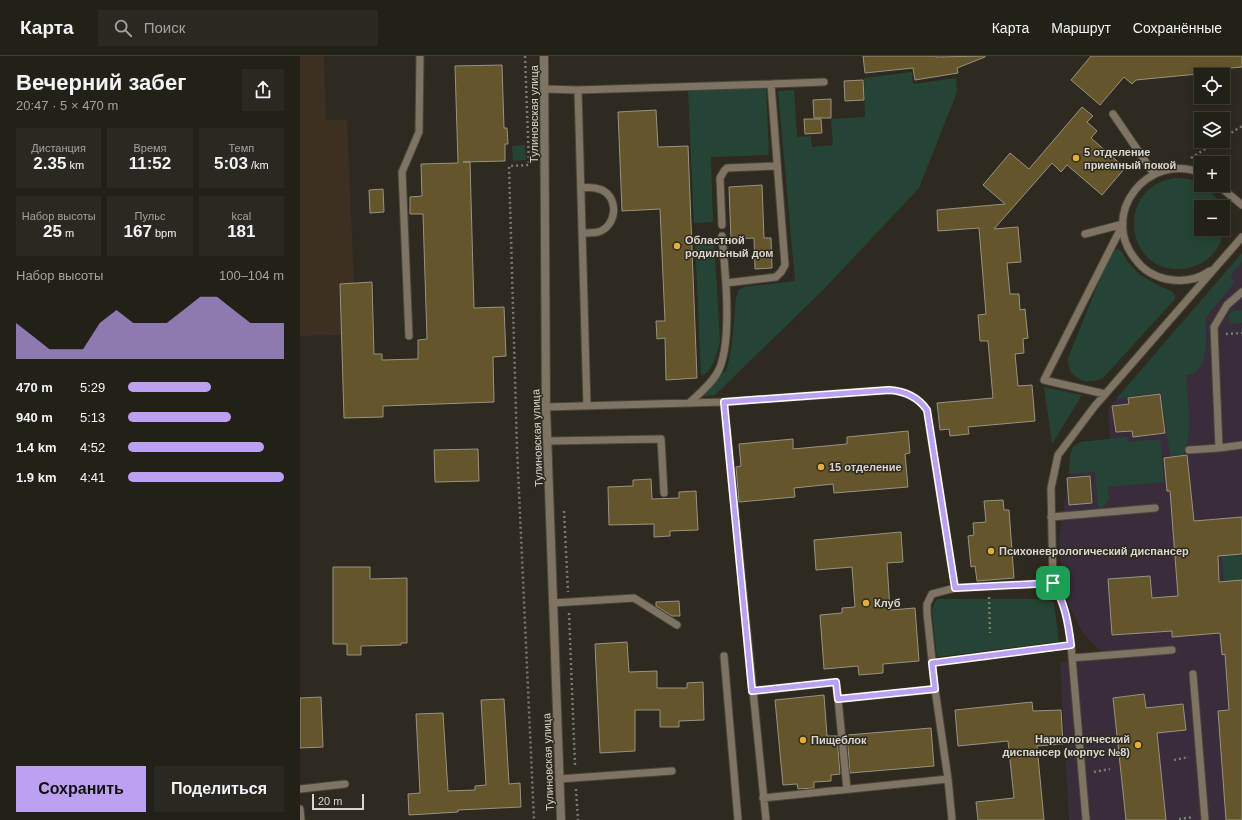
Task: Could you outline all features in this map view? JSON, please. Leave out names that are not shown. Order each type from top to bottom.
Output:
[{"type":"street","name":"Тулиновская улица","points":[[544,56],[546,407],[561,820]]},
{"type":"lane","points":[[409,336],[402,172],[419,132],[420,56]]},
{"type":"lane","points":[[544,89],[578,90],[824,82]]},
{"type":"lane","points":[[726,283],[776,277],[785,265],[771,84]]},
{"type":"lane","points":[[578,90],[587,406]]},
{"type":"lane","points":[[1112,114],[1154,174]]},
{"type":"lane","points":[[722,225],[720,178],[724,171],[727,168],[777,166]]},
{"type":"lane","points":[[1194,171],[1184,169],[1164,171],[1154,174],[1141,183],[1131,195],[1125,209],[1123,224],[1125,240],[1131,254],[1141,266],[1158,276],[1173,280],[1188,280],[1208,272],[1219,262]]},
{"type":"lane","points":[[581,188],[597,188],[604,191],[613,202],[614,209],[613,217],[605,228],[598,232],[582,233]]},
{"type":"lane","points":[[1226,192],[1242,206]]},
{"type":"lane","points":[[1085,234],[1123,224]]},
{"type":"lane","points":[[1105,394],[1044,380],[1123,224]]},
{"type":"lane","points":[[689,403],[717,374],[723,361],[726,323],[726,283],[722,236]]},
{"type":"lane","points":[[1086,820],[1068,620],[1062,599],[1053,583],[1051,488],[1058,455],[1094,407],[1242,237]]},
{"type":"lane","points":[[1219,448],[1214,327],[1227,305],[1242,292]]},
{"type":"lane","points":[[546,407],[724,402],[889,390],[906,393],[918,400],[927,410],[955,588]]},
{"type":"lane","points":[[724,402],[766,820]]},
{"type":"lane","points":[[548,441],[662,439],[664,493]]},
{"type":"lane","points":[[1189,450],[1242,446]]},
{"type":"lane","points":[[1051,517],[1155,508]]},
{"type":"lane","points":[[952,820],[948,779],[935,689],[927,604],[932,594],[955,588],[1053,583]]},
{"type":"lane","points":[[553,603],[634,598],[678,625]]},
{"type":"lane","points":[[1072,658],[1172,650]]},
{"type":"lane","points":[[724,656],[738,820]]},
{"type":"lane","points":[[1193,674],[1205,820]]},
{"type":"lane","points":[[752,691],[836,682],[847,789]]},
{"type":"lane","points":[[838,699],[935,689]]},
{"type":"lane","points":[[559,779],[672,771]]},
{"type":"lane","points":[[763,798],[948,779]]},
{"type":"lane","points":[[300,789],[345,784]]},
{"type":"lane","points":[[300,808],[301,820]]},
{"type":"path","points":[[525,56],[529,164],[509,166],[517,448],[534,820]]},
{"type":"path","points":[[1230,134],[1242,126]]},
{"type":"path","points":[[1174,169],[1207,148]]},
{"type":"path","points":[[989,586],[990,633]]},
{"type":"path","points":[[932,663],[1071,645]]},
{"type":"path","points":[[1082,773],[1110,769]]},
{"type":"shaded area","points":[[300,56],[324,56],[326,120],[347,120],[354,283],[340,284],[342,335],[300,336]]},
{"type":"shaded area","points":[[1242,253],[1242,820],[1069,820],[1060,663],[1106,657],[1082,632],[1068,603],[1062,574],[1059,537],[1069,474],[1070,455],[1073,447],[1080,442],[1110,439],[1108,409]]},
{"type":"green space","points":[[912,72],[913,84],[956,78],[957,92],[919,188],[823,290],[715,395],[703,396],[727,369],[732,344],[736,298],[739,290],[744,287],[795,281],[778,91],[794,90],[797,137],[811,136],[812,147],[833,145],[831,119],[865,117],[864,78]]},
{"type":"green space","points":[[766,86],[769,155],[711,157],[713,222],[694,223],[688,89]]},
{"type":"green space","points":[[525,145],[526,160],[513,161],[512,146]]},
{"type":"green space","points":[[1175,178],[1190,179],[1194,181],[1194,192],[1211,192],[1218,200],[1194,200],[1194,236],[1223,236],[1216,251],[1198,265],[1181,269],[1162,266],[1147,257],[1138,244],[1134,228],[1136,211],[1143,196],[1156,184]]},
{"type":"green space","points":[[714,239],[720,342],[716,357],[709,371],[701,376],[695,240]]},
{"type":"green space","points":[[1118,249],[1139,274],[1159,286],[1173,292],[1175,299],[1103,378],[1085,381],[1074,376],[1069,365],[1068,358],[1111,252]]},
{"type":"green space","points":[[1242,253],[1242,262],[1230,276],[1235,282],[1206,317],[1206,347],[1203,362],[1200,368],[1195,372],[1186,375],[1189,426],[1186,446],[1183,455],[1170,456],[1161,392],[1116,399]]},
{"type":"green space","points":[[1242,310],[1242,323],[1234,324],[1229,321],[1228,315],[1230,313],[1233,311]]},
{"type":"green space","points":[[1044,387],[1082,395],[1052,444]]},
{"type":"green space","points":[[1128,437],[1128,442],[1160,439],[1164,482],[1108,487],[1107,503],[1102,508],[1098,509],[1095,472],[1069,474],[1070,455],[1073,447],[1080,442]]},
{"type":"green space","points":[[1237,520],[1239,556],[1242,556],[1242,580],[1224,581],[1219,521]]},
{"type":"green space","points":[[938,599],[1042,599],[1052,601],[1054,603],[1059,642],[937,657],[932,610]]},
{"type":"building","points":[[863,56],[985,57],[957,68],[958,73],[915,80],[913,68],[865,73]]},
{"type":"building","points":[[1091,56],[1242,56],[1242,67],[1194,68],[1194,74],[1136,80],[1132,84],[1124,77],[1100,105],[1071,80]]},
{"type":"building","points":[[502,65],[504,128],[507,128],[508,144],[505,144],[505,161],[463,162],[470,162],[474,308],[504,307],[506,356],[493,357],[494,402],[383,406],[383,417],[344,418],[340,284],[372,282],[374,354],[382,354],[382,360],[418,359],[418,340],[427,339],[423,214],[410,214],[410,197],[422,196],[421,164],[458,163],[455,66]]},
{"type":"building","points":[[863,80],[864,100],[845,101],[844,81]]},
{"type":"building","points":[[831,99],[831,118],[814,118],[813,100]]},
{"type":"building","points":[[1082,107],[1093,116],[1087,122],[1097,131],[1091,138],[1125,168],[1102,195],[1067,165],[1061,172],[1052,163],[994,229],[1018,227],[1021,262],[1007,263],[1010,294],[1019,294],[1020,310],[1025,309],[1028,338],[1023,339],[1024,353],[1015,354],[1018,386],[1032,385],[1035,421],[968,427],[969,434],[950,436],[949,429],[940,430],[937,403],[993,398],[988,341],[980,341],[978,315],[986,314],[979,228],[938,231],[937,210],[1005,204],[983,185],[1010,153],[1029,169]]},
{"type":"building","name":"Областной родильный дом","points":[[656,110],[658,147],[688,146],[697,378],[666,380],[665,338],[657,339],[656,321],[665,321],[660,209],[622,211],[618,112]]},
{"type":"building","points":[[804,119],[821,119],[822,133],[805,134]]},
{"type":"building","points":[[762,185],[764,238],[771,238],[772,268],[755,269],[754,238],[731,239],[729,187]]},
{"type":"building","points":[[383,189],[384,212],[370,213],[369,190]]},
{"type":"building","points":[[1160,394],[1165,433],[1133,437],[1132,431],[1116,432],[1112,406],[1129,404],[1128,398]]},
{"type":"building","name":"15 отделение","points":[[908,431],[910,453],[905,454],[908,487],[834,493],[833,484],[794,488],[795,497],[739,502],[736,467],[741,466],[739,444],[793,439],[793,449],[847,444],[847,437]]},
{"type":"building","points":[[478,449],[479,481],[435,482],[434,450]]},
{"type":"building","points":[[1187,455],[1194,521],[1242,517],[1242,554],[1218,556],[1219,582],[1242,580],[1242,820],[1226,820],[1218,711],[1229,710],[1225,654],[1222,655],[1220,633],[1172,637],[1172,631],[1112,635],[1108,579],[1150,576],[1152,598],[1178,596],[1170,491],[1167,491],[1164,458]]},
{"type":"building","points":[[1090,476],[1092,503],[1069,505],[1067,478]]},
{"type":"building","points":[[651,479],[652,499],[679,498],[679,492],[696,491],[698,530],[670,531],[670,536],[654,537],[654,524],[609,525],[608,487],[633,486],[633,480]]},
{"type":"building","name":"Психоневрологический диспансер","points":[[1003,500],[1004,510],[1009,510],[1014,578],[977,581],[975,566],[971,567],[968,536],[974,535],[973,523],[986,522],[984,501]]},
{"type":"building","name":"Клуб","points":[[901,532],[903,562],[887,563],[890,610],[915,608],[919,661],[883,664],[883,673],[859,675],[858,666],[824,669],[820,615],[842,613],[842,608],[855,607],[852,567],[816,570],[814,540]]},
{"type":"building","points":[[333,567],[370,567],[370,579],[407,578],[407,643],[401,643],[401,645],[361,646],[361,655],[347,655],[347,644],[333,644]]},
{"type":"building","points":[[679,601],[680,616],[672,616],[656,606],[656,602]]},
{"type":"building","points":[[627,642],[629,672],[657,671],[657,688],[687,688],[687,683],[703,682],[704,720],[679,721],[679,727],[660,727],[660,710],[635,710],[635,751],[600,753],[595,644]]},
{"type":"building","name":"Наркологический диспансер (корпус №8)","points":[[1144,694],[1146,708],[1183,704],[1186,730],[1157,733],[1166,820],[1126,820],[1113,698]]},
{"type":"building","name":"Пищеблок","points":[[824,695],[827,736],[837,736],[840,774],[831,775],[831,781],[814,782],[814,788],[798,789],[797,784],[783,785],[775,700]]},
{"type":"building","points":[[321,697],[323,747],[300,748],[300,698]]},
{"type":"building","points":[[504,699],[509,784],[520,783],[521,807],[458,810],[458,812],[409,815],[408,794],[420,793],[416,714],[443,713],[448,791],[475,790],[475,786],[486,785],[481,700]]},
{"type":"building","points":[[1032,702],[1033,711],[1061,710],[1063,744],[1037,746],[1044,820],[978,820],[976,802],[1014,798],[1008,741],[958,746],[955,710]]},
{"type":"building","points":[[931,728],[934,766],[850,773],[847,735]]},
{"type":"place","name":"5 отделение приемный покой","points":[[1076,158]]},
{"type":"place","name":"Областной родильный дом","points":[[677,246]]},
{"type":"place","name":"15 отделение","points":[[821,467]]},
{"type":"place","name":"Психоневрологический диспансер","points":[[991,551]]},
{"type":"place","name":"Клуб","points":[[866,603]]},
{"type":"place","name":"Пищеблок","points":[[803,740]]},
{"type":"place","name":"Наркологический диспансер (корпус №8)","points":[[1138,745]]},
{"type":"route","points":[[889,390],[906,393],[912,396],[923,404],[927,410],[955,588],[1053,583],[1062,599],[1068,620],[1071,645],[932,663],[935,689],[838,699],[836,682],[752,691],[724,402],[889,390]]}]
